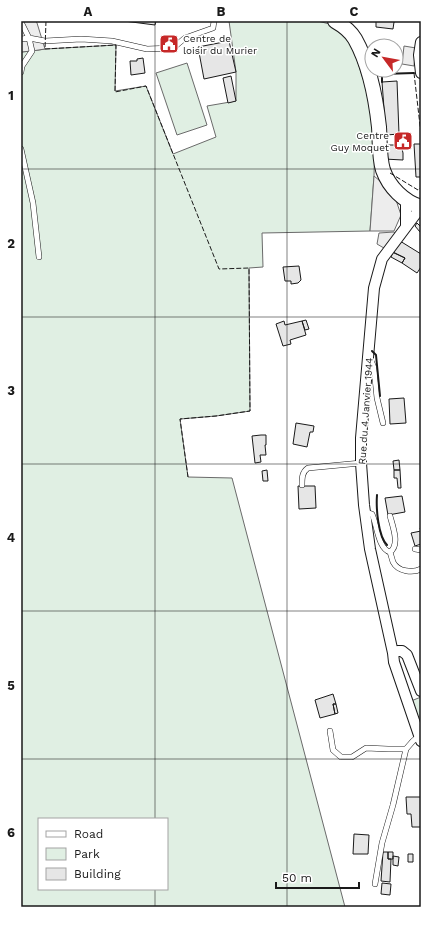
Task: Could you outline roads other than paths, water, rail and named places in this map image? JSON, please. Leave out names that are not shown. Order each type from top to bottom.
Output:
[{"type":"street","points":[[340,22],[354,38],[364,59],[376,108],[383,169],[388,181],[406,200],[421,207]]},
{"type":"street","points":[[421,42],[419,55],[421,72]]},
{"type":"street","points":[[406,200],[406,226]]},
{"type":"street","name":"Rue du 4 Janvier 1944","points":[[420,738],[394,662],[370,549],[365,514],[361,463],[374,288],[382,259],[421,207]]},
{"type":"street","points":[[393,653],[402,651],[407,655],[421,691]]},
{"type":"lane","points":[[21,39],[29,38],[45,41],[81,39],[112,41],[147,49],[173,48],[186,38],[213,28],[214,21]]},
{"type":"lane","points":[[21,22],[29,38],[32,51],[22,66],[21,72]]},
{"type":"lane","points":[[21,149],[33,203],[39,257]]},
{"type":"lane","points":[[368,355],[373,363],[383,423]]},
{"type":"lane","points":[[302,485],[302,475],[308,468],[361,463]]},
{"type":"lane","points":[[365,514],[372,514],[382,545],[387,551],[390,552],[396,566],[400,569],[410,571],[417,571],[421,569]]},
{"type":"lane","points":[[390,516],[396,544],[390,552]]},
{"type":"lane","points":[[330,730],[333,750],[340,757],[352,757],[366,748],[406,748]]},
{"type":"lane","points":[[375,884],[382,843],[393,805],[406,748],[413,740],[420,738]]},
{"type":"place","name":"Centre de loisir du Murier","points":[[169,44]]},
{"type":"place","name":"Centre Guy Moquet","points":[[403,141]]}]
